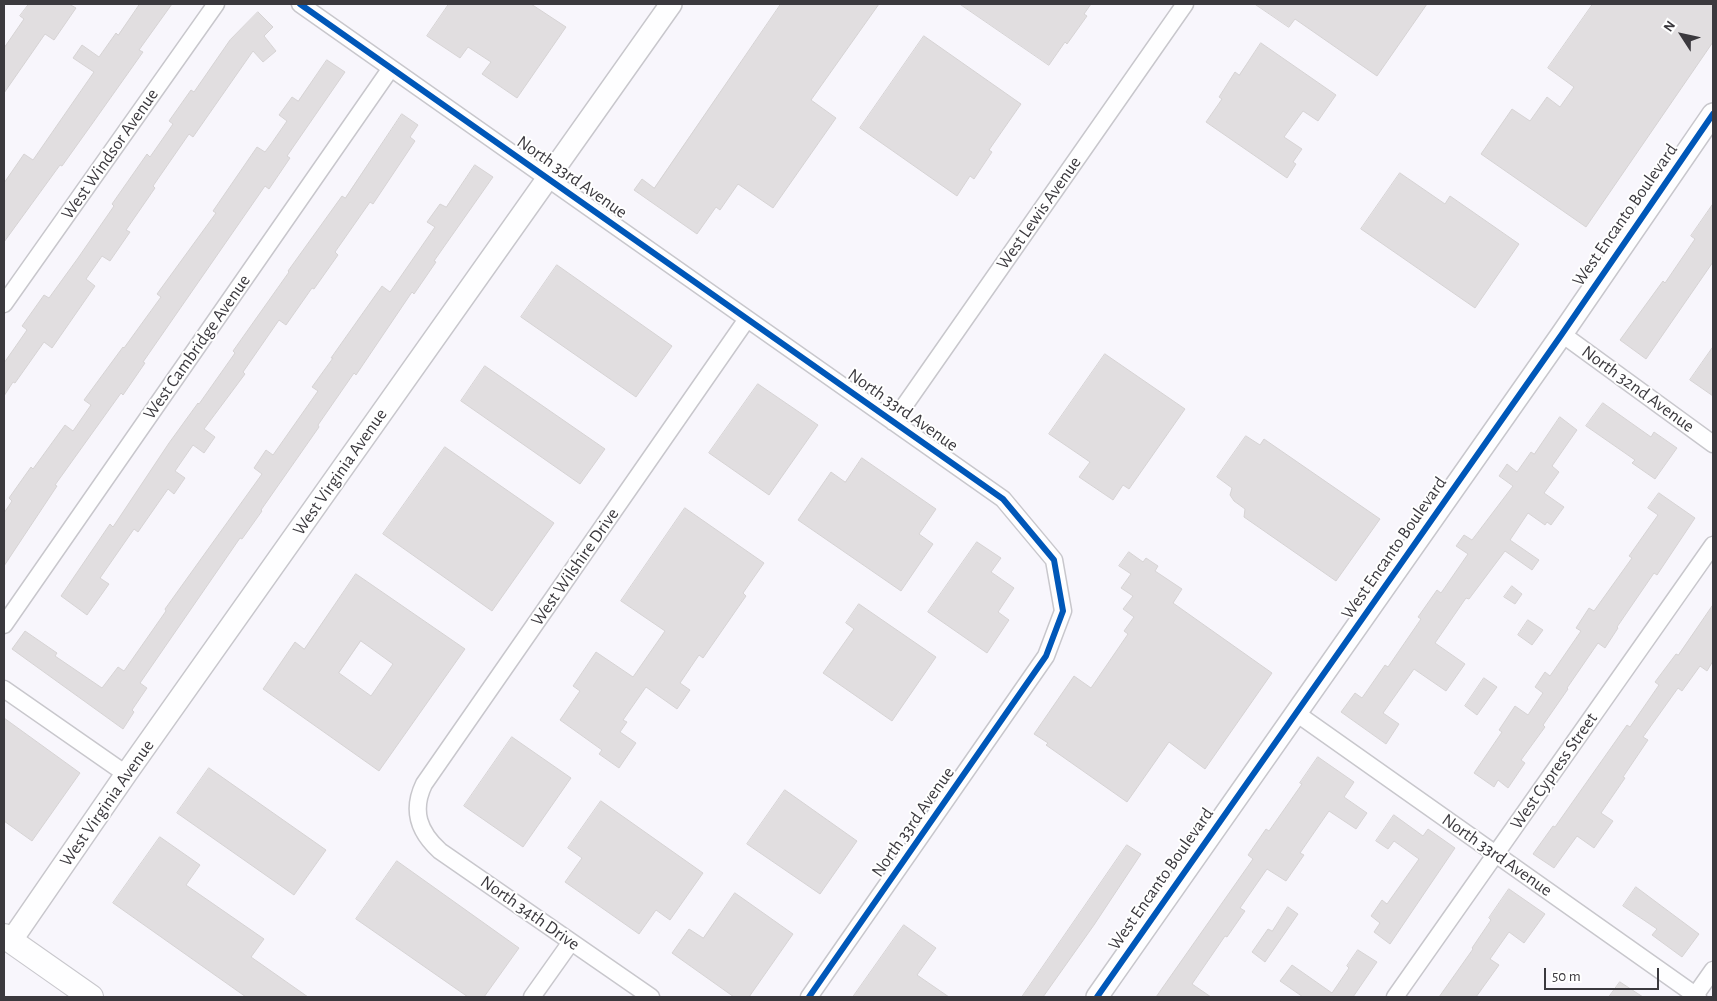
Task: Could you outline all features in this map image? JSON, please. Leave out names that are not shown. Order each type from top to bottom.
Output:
[{"type":"main road","points":[[7,938],[91,997]]},
{"type":"street","name":"West Windsor Avenue","points":[[4,304],[216,4]]},
{"type":"street","name":"North 33rd Avenue","points":[[300,4],[1003,499],[1054,560],[1063,611],[1046,656],[809,997]]},
{"type":"street","name":"West Virginia Avenue","points":[[7,938],[126,774],[671,4]]},
{"type":"street","name":"West Lewis Avenue","points":[[893,422],[1185,4]]},
{"type":"street","name":"West Cambridge Avenue","points":[[4,625],[391,68]]},
{"type":"street","name":"West Encanto Boulevard","points":[[1097,997],[1562,334],[1713,114]]},
{"type":"street","name":"West Wilshire Drive","points":[[419,820],[417,802],[424,784],[747,319]]},
{"type":"street","name":"North 32nd Avenue","points":[[1562,334],[1713,444]]},
{"type":"street","name":"West Cypress Street","points":[[1395,997],[1713,545]]},
{"type":"street","points":[[4,689],[126,774]]},
{"type":"street","name":"North 33rd Avenue","points":[[1296,712],[1696,997]]},
{"type":"street","name":"North 34th Drive","points":[[419,820],[429,841],[440,851],[650,997]]},
{"type":"street","points":[[532,997],[571,942]]},
{"type":"street","points":[[1696,997],[1713,970]]},
{"type":"building","points":[[29,4],[69,4],[76,8],[54,40],[45,34],[4,93],[4,48],[24,19],[20,16]]},
{"type":"building","points":[[140,4],[172,4],[139,50],[143,52],[62,166],[60,165],[4,242],[4,183],[24,154],[33,160],[94,72],[73,58],[82,45],[99,57],[116,33],[118,35]]},
{"type":"building","points":[[449,4],[531,4],[566,27],[517,98],[482,74],[491,62],[468,47],[460,58],[427,36]]},
{"type":"building","points":[[781,4],[879,4],[811,100],[836,118],[773,208],[738,184],[720,210],[716,207],[697,234],[634,190],[642,179],[654,188]]},
{"type":"building","points":[[960,4],[1091,4],[1084,14],[1087,16],[1049,65]]},
{"type":"building","points":[[1255,4],[1427,4],[1377,76],[1295,19],[1289,27]]},
{"type":"building","points":[[1593,4],[1713,4],[1713,42],[1586,227],[1481,154],[1512,109],[1530,121],[1547,97],[1560,107],[1574,87],[1548,68]]},
{"type":"building","points":[[258,12],[273,27],[264,36],[276,51],[263,62],[253,51],[193,137],[189,134],[153,186],[155,188],[126,230],[130,232],[110,261],[102,256],[86,279],[95,286],[52,348],[44,342],[4,396],[4,363],[27,330],[22,326],[44,295],[49,298],[78,258],[114,206],[112,204],[147,154],[150,157],[173,124],[169,121],[191,90],[194,92],[230,40]]},
{"type":"building","points":[[924,36],[1021,104],[989,150],[992,152],[974,179],[970,176],[957,196],[860,128]]},
{"type":"building","points":[[1261,43],[1336,95],[1318,121],[1303,111],[1284,137],[1302,149],[1293,162],[1296,164],[1287,178],[1206,122],[1222,99],[1219,97],[1235,72],[1239,75]]},
{"type":"building","points":[[327,60],[345,72],[287,156],[290,158],[269,189],[265,186],[143,362],[145,363],[123,395],[121,393],[55,485],[57,486],[4,566],[4,513],[12,501],[9,498],[65,425],[73,431],[91,405],[84,400],[161,297],[157,294],[216,213],[213,211],[257,147],[265,152],[287,121],[279,115],[292,97],[298,101]]},
{"type":"building","points":[[402,114],[418,125],[410,137],[415,141],[373,204],[370,202],[335,252],[338,255],[314,289],[312,288],[286,325],[279,320],[243,372],[245,374],[204,429],[215,437],[204,453],[193,445],[175,471],[185,478],[174,494],[168,489],[138,532],[134,529],[100,578],[109,584],[87,615],[61,596],[110,524],[113,527],[169,443],[235,353],[233,351],[288,271],[342,196],[345,198]]},
{"type":"building","points":[[475,165],[493,177],[434,261],[436,262],[414,294],[412,292],[356,375],[354,373],[262,511],[242,539],[240,538],[140,683],[147,688],[132,710],[134,712],[123,729],[12,649],[25,631],[57,653],[55,656],[102,688],[118,667],[124,671],[166,611],[165,609],[262,474],[254,468],[266,450],[273,455],[318,391],[312,387],[333,358],[331,358],[382,286],[390,292],[435,227],[427,222],[440,204],[446,207]]},
{"type":"building","points":[[1400,173],[1445,204],[1450,196],[1519,244],[1475,308],[1361,229]]},
{"type":"building","points":[[1713,204],[1713,262],[1646,359],[1620,340],[1663,281],[1665,283],[1695,239],[1691,236]]},
{"type":"building","points":[[557,265],[672,346],[636,397],[521,317]]},
{"type":"building","points":[[1713,347],[1713,396],[1690,380]]},
{"type":"building","points":[[1105,354],[1185,409],[1129,489],[1123,485],[1113,500],[1079,477],[1090,462],[1049,434]]},
{"type":"building","points":[[485,366],[605,449],[580,484],[461,401]]},
{"type":"building","points":[[758,384],[818,425],[769,495],[709,453]]},
{"type":"building","points":[[1603,403],[1651,437],[1654,432],[1677,448],[1655,479],[1632,463],[1635,460],[1586,426]]},
{"type":"building","points":[[1560,417],[1577,430],[1552,466],[1559,472],[1544,493],[1564,507],[1551,525],[1547,522],[1545,525],[1528,513],[1510,540],[1539,560],[1532,570],[1505,551],[1469,599],[1466,598],[1435,643],[1465,664],[1446,691],[1414,669],[1383,713],[1399,724],[1386,744],[1341,712],[1355,693],[1362,698],[1385,665],[1388,667],[1421,619],[1418,617],[1437,590],[1441,593],[1468,554],[1456,546],[1464,535],[1472,540],[1513,486],[1499,476],[1507,464],[1517,472],[1531,452],[1534,454]]},
{"type":"building","points":[[1246,436],[1260,445],[1264,439],[1380,519],[1336,581],[1244,517],[1245,509],[1234,501],[1230,495],[1232,488],[1217,477]]},
{"type":"building","points":[[445,447],[554,523],[492,611],[383,534]]},
{"type":"building","points":[[862,458],[936,509],[919,534],[933,544],[901,591],[798,520],[831,472],[845,482]]},
{"type":"building","points":[[1659,493],[1695,518],[1657,575],[1654,573],[1605,648],[1598,643],[1543,725],[1545,727],[1521,760],[1525,763],[1508,788],[1498,780],[1494,787],[1474,773],[1502,732],[1499,730],[1515,706],[1528,715],[1543,693],[1535,687],[1545,672],[1550,676],[1581,631],[1576,628],[1589,608],[1594,611],[1632,558],[1629,556],[1658,515],[1648,508]]},
{"type":"building","points":[[685,508],[764,563],[743,593],[746,596],[703,658],[699,655],[680,683],[690,690],[677,709],[646,687],[623,720],[627,722],[620,732],[636,743],[619,768],[599,754],[602,750],[560,720],[580,691],[573,686],[596,652],[633,677],[665,631],[621,601]]},
{"type":"building","points":[[977,542],[1001,558],[991,572],[1014,588],[998,612],[1009,620],[987,653],[928,612]]},
{"type":"building","points":[[1129,552],[1143,562],[1146,558],[1158,566],[1155,571],[1182,589],[1173,603],[1272,673],[1205,769],[1169,742],[1127,802],[1046,745],[1048,743],[1034,734],[1074,676],[1091,688],[1128,634],[1124,631],[1134,617],[1123,609],[1133,596],[1121,588],[1131,574],[1119,566]]},
{"type":"building","points":[[356,574],[465,649],[379,771],[263,689],[295,642],[304,649]],"holes":[[[361,641],[393,664],[371,696],[339,673]]]},
{"type":"building","points":[[1512,586],[1522,594],[1515,604],[1504,597]]},
{"type":"building","points":[[859,604],[936,657],[892,721],[823,673],[854,629],[846,623]]},
{"type":"building","points":[[1713,605],[1713,661],[1707,671],[1700,666],[1682,691],[1678,688],[1643,737],[1648,740],[1601,813],[1613,821],[1594,848],[1577,836],[1554,868],[1533,854],[1553,826],[1555,827],[1627,725],[1630,727],[1659,685],[1655,682],[1676,654],[1678,655]]},
{"type":"building","points":[[1528,620],[1543,630],[1532,645],[1518,635]]},
{"type":"building","points":[[1484,678],[1497,687],[1477,715],[1465,706]]},
{"type":"building","points":[[4,718],[80,773],[32,841],[4,821]]},
{"type":"building","points":[[512,737],[571,778],[523,847],[464,806]]},
{"type":"building","points":[[1318,757],[1354,782],[1344,797],[1367,813],[1356,829],[1329,811],[1300,853],[1304,855],[1286,881],[1267,869],[1240,908],[1245,911],[1192,984],[1211,997],[1156,997],[1253,859],[1248,855],[1266,829],[1269,831],[1302,784],[1300,783]]},
{"type":"building","points":[[209,768],[326,850],[294,895],[177,813]]},
{"type":"building","points":[[785,790],[857,841],[820,894],[747,844]]},
{"type":"building","points":[[601,801],[703,873],[670,920],[656,910],[639,934],[565,882],[582,858],[568,848]]},
{"type":"building","points":[[1394,815],[1423,836],[1428,829],[1455,848],[1390,944],[1374,932],[1380,923],[1371,916],[1382,900],[1387,904],[1419,859],[1394,841],[1388,849],[1376,841]]},
{"type":"building","points":[[160,837],[200,865],[186,885],[264,939],[251,957],[308,997],[246,997],[113,903]]},
{"type":"building","points":[[1127,845],[1141,854],[1094,925],[1043,997],[1022,997]]},
{"type":"building","points":[[397,861],[519,948],[484,997],[468,997],[356,919]]},
{"type":"building","points":[[1636,887],[1699,934],[1682,957],[1652,935],[1657,929],[1623,906]]},
{"type":"building","points":[[1509,889],[1545,914],[1524,943],[1509,932],[1490,959],[1499,965],[1476,997],[1439,997],[1473,949],[1491,920],[1489,918]]},
{"type":"building","points":[[735,893],[793,934],[749,997],[734,997],[672,953],[689,929],[703,938]]},
{"type":"building","points":[[1288,907],[1298,914],[1265,962],[1252,952],[1268,929],[1272,931]]},
{"type":"building","points":[[904,925],[936,948],[917,975],[949,997],[853,997]]},
{"type":"building","points":[[1358,950],[1377,962],[1353,997],[1303,997],[1280,981],[1292,965],[1332,993],[1349,968],[1347,966]]},
{"type":"building","points":[[1620,982],[1643,997],[1609,997]]},
{"type":"cycle path","points":[[300,4],[1003,499],[1054,560],[1063,611],[1046,656],[809,997]]},
{"type":"cycle path","points":[[1097,997],[1562,334],[1713,114]]}]
